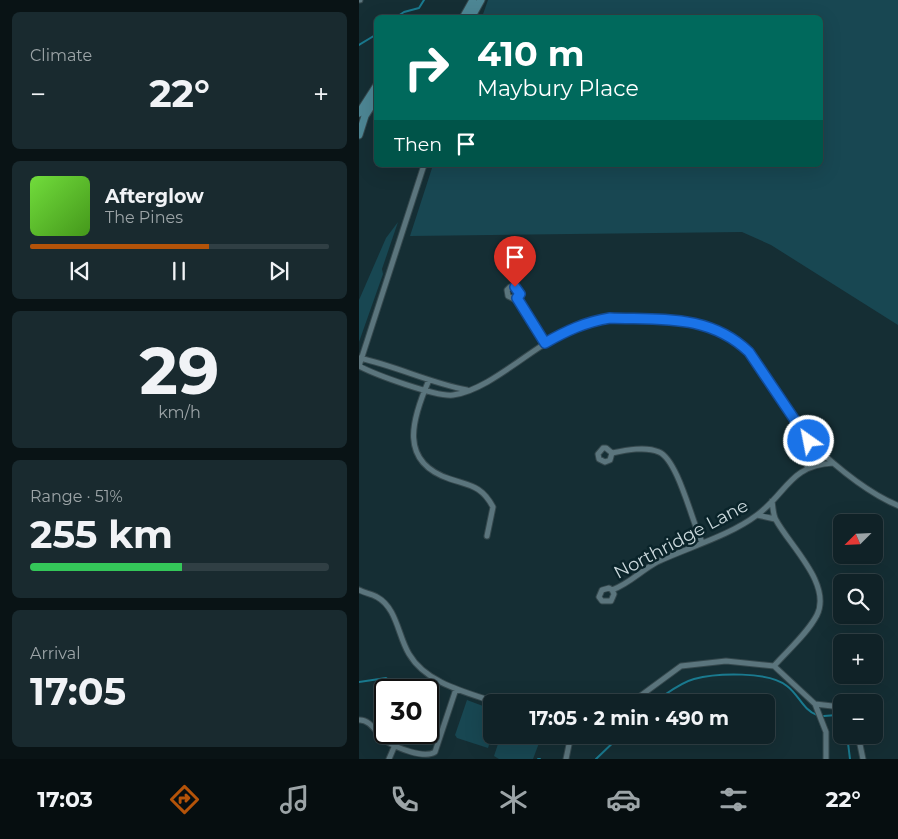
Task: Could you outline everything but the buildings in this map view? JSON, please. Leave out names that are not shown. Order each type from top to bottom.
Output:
[{"type":"main road","points":[[465,15],[473,0]]},
{"type":"main road","points":[[473,15],[481,0]]},
{"type":"main road","points":[[359,135],[361,114],[374,90]]},
{"type":"main road","points":[[361,114],[374,100]]},
{"type":"street","points":[[423,167],[360,358],[359,366],[425,390],[453,395],[496,376],[545,343],[572,328],[596,320],[610,318],[701,323],[738,341],[749,352],[809,441],[833,463],[880,497],[898,506]]},
{"type":"street","points":[[517,298],[545,343]]},
{"type":"street","points":[[360,358],[468,390]]},
{"type":"street","points":[[429,380],[413,440],[424,465],[436,474],[473,486],[487,496],[493,508],[487,536]]},
{"type":"street","points":[[809,441],[807,467],[833,463]]},
{"type":"street","points":[[613,453],[627,450],[646,450],[659,452],[668,459],[675,470],[702,542]]},
{"type":"street","name":"Northridge Lane","points":[[612,590],[620,587],[655,563],[741,525],[757,515],[795,476],[807,467]]},
{"type":"street","points":[[772,501],[775,518],[818,584],[821,604],[817,616],[775,666]]},
{"type":"street","points":[[757,515],[775,518]]},
{"type":"street","points":[[359,590],[379,598],[393,616],[409,654],[429,676],[456,689],[483,698]]},
{"type":"street","points":[[643,694],[681,666],[727,661],[775,666],[815,704],[826,732],[826,759]]},
{"type":"street","points":[[359,720],[364,719],[385,740],[395,745],[424,756],[431,755],[435,752],[456,689]]},
{"type":"street","points":[[815,704],[833,706]]},
{"type":"street","points":[[566,759],[569,744]]},
{"type":"street","points":[[860,744],[863,759]]},
{"type":"street","points":[[389,759],[395,745]]},
{"type":"shaded area","points":[[488,0],[898,0],[898,325],[771,245],[742,232],[410,236],[432,167],[823,167],[823,15],[483,15]]},
{"type":"shaded area","points":[[398,222],[382,269],[383,274],[359,342],[359,300],[386,238]]},
{"type":"shaded area","points":[[467,700],[483,706],[483,744],[489,744],[488,748],[457,738],[455,735]]},
{"type":"shaded area","points":[[498,744],[539,744],[533,759],[499,759],[494,756]]},
{"type":"waterway","points":[[400,15],[419,8],[424,0]]},
{"type":"waterway","points":[[359,45],[374,36]]},
{"type":"waterway","points":[[666,694],[694,679],[715,675],[755,676],[779,681],[787,686],[808,710],[817,715]]},
{"type":"waterway","points":[[379,679],[387,679]]},
{"type":"waterway","points":[[359,682],[374,680]]},
{"type":"waterway","points":[[824,716],[833,715]]},
{"type":"waterway","points":[[596,759],[612,744]]},
{"type":"waterway","points":[[848,744],[850,759]]},
{"type":"route","points":[[515,287],[520,294],[517,298],[545,343],[572,328],[596,320],[610,318],[701,323],[724,333],[738,341],[749,352],[809,441]]}]
